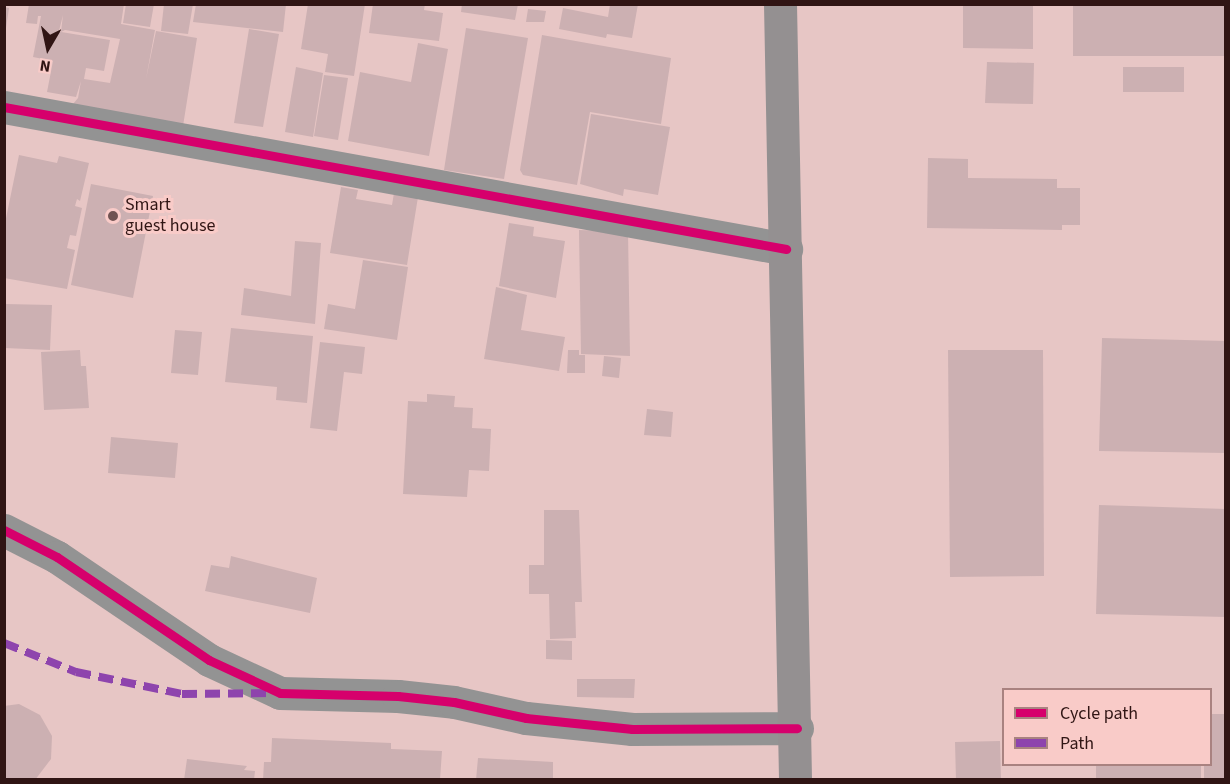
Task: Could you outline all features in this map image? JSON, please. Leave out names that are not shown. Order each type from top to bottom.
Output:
[{"type":"main road","points":[[780,4],[797,728],[795,780]]},
{"type":"street","points":[[4,107],[786,249]]},
{"type":"street","points":[[4,530],[57,556],[209,660],[280,693],[398,696],[454,702],[525,718],[632,729],[797,728]]},
{"type":"building","points":[[29,4],[124,4],[121,24],[155,30],[146,79],[156,31],[197,38],[183,126],[73,104],[78,98],[81,81],[76,97],[47,92],[53,61],[33,57],[41,16],[38,16],[37,24],[26,23]],"holes":[[[65,30],[120,39],[110,83],[84,79],[86,68],[104,71],[110,40],[61,32]]]},
{"type":"building","points":[[126,4],[154,4],[150,27],[123,23]]},
{"type":"building","points":[[164,4],[193,4],[188,34],[161,31]]},
{"type":"building","points":[[196,4],[286,4],[283,32],[193,22]]},
{"type":"building","points":[[308,4],[365,4],[354,76],[325,72],[328,54],[301,49]]},
{"type":"building","points":[[373,4],[425,4],[424,10],[443,13],[439,41],[369,33]]},
{"type":"building","points":[[462,4],[518,4],[515,20],[461,12]]},
{"type":"building","points":[[610,4],[638,4],[632,38],[607,34],[606,38],[559,29],[563,8],[608,17]]},
{"type":"building","points":[[963,4],[1033,4],[1033,49],[963,48]]},
{"type":"building","points":[[1073,5],[1226,5],[1226,56],[1073,56]]},
{"type":"building","points":[[4,7],[9,8],[6,28],[4,28]]},
{"type":"building","points":[[528,9],[546,11],[544,22],[526,22]]},
{"type":"building","points":[[466,28],[528,38],[504,179],[444,170]]},
{"type":"building","points":[[249,29],[279,34],[263,127],[234,123]]},
{"type":"building","points":[[542,35],[671,58],[661,124],[590,112],[577,185],[523,175],[520,170]]},
{"type":"building","points":[[418,43],[448,49],[429,156],[348,141],[360,72],[411,82]]},
{"type":"building","points":[[987,62],[1034,63],[1033,104],[985,103]]},
{"type":"building","points":[[296,67],[323,73],[313,137],[285,132]]},
{"type":"building","points":[[1123,67],[1184,67],[1184,92],[1123,92]]},
{"type":"building","points":[[324,75],[348,78],[338,140],[314,136]]},
{"type":"building","points":[[591,114],[670,127],[658,195],[624,189],[623,196],[580,184]]},
{"type":"building","points":[[19,155],[57,163],[59,156],[89,163],[80,201],[77,199],[75,206],[82,208],[76,236],[70,235],[67,248],[75,250],[67,289],[4,278],[4,228]]},
{"type":"building","points":[[928,158],[968,159],[968,178],[1057,179],[1057,188],[1080,188],[1080,225],[1062,225],[1062,230],[927,228]]},
{"type":"building","points":[[91,184],[153,196],[133,298],[71,285]]},
{"type":"building","points":[[341,187],[358,190],[356,199],[392,205],[394,193],[418,197],[407,265],[330,253]]},
{"type":"building","points":[[509,223],[534,227],[533,236],[565,241],[556,298],[499,286]]},
{"type":"building","points":[[579,230],[628,232],[630,356],[581,354]]},
{"type":"building","points":[[295,241],[321,243],[315,324],[241,315],[244,288],[291,296]]},
{"type":"building","points":[[363,260],[408,267],[397,340],[324,329],[328,304],[355,309]]},
{"type":"building","points":[[496,287],[527,295],[521,330],[565,337],[559,371],[484,359]]},
{"type":"building","points":[[5,304],[52,305],[50,350],[5,348]]},
{"type":"building","points":[[231,328],[313,336],[307,403],[276,400],[277,387],[225,382]]},
{"type":"building","points":[[175,330],[202,332],[198,375],[171,373]]},
{"type":"building","points":[[1102,338],[1226,341],[1226,453],[1099,451]]},
{"type":"building","points":[[320,342],[365,347],[362,374],[344,372],[337,431],[310,428]]},
{"type":"building","points":[[80,350],[81,366],[86,366],[89,408],[44,410],[41,352]]},
{"type":"building","points":[[568,350],[579,350],[579,355],[585,355],[585,373],[567,373]]},
{"type":"building","points":[[948,350],[1043,350],[1044,576],[950,577]]},
{"type":"building","points":[[604,356],[621,358],[619,378],[602,376]]},
{"type":"building","points":[[427,394],[455,396],[454,407],[473,408],[472,428],[491,429],[489,471],[469,470],[467,497],[403,494],[408,401],[427,402]]},
{"type":"building","points":[[647,409],[673,412],[671,437],[644,435]]},
{"type":"building","points":[[111,437],[178,443],[175,478],[108,473]]},
{"type":"building","points":[[1099,505],[1226,509],[1226,617],[1096,614]]},
{"type":"building","points":[[544,510],[579,510],[582,602],[575,602],[576,638],[550,639],[549,594],[529,594],[529,565],[544,565]]},
{"type":"building","points":[[231,556],[317,578],[310,613],[205,591],[211,565],[229,568]]},
{"type":"building","points":[[546,640],[572,641],[572,660],[546,659]]},
{"type":"building","points":[[577,679],[635,679],[634,698],[577,697]]},
{"type":"building","points":[[19,704],[40,715],[52,736],[51,759],[35,780],[4,780],[4,706]]},
{"type":"building","points":[[1212,714],[1226,714],[1226,780],[1204,780],[1204,766],[1212,766]]},
{"type":"building","points":[[272,738],[391,743],[391,749],[442,751],[440,780],[263,780],[264,762],[271,762]]},
{"type":"building","points":[[1000,741],[1001,780],[956,780],[955,742]]},
{"type":"building","points":[[478,758],[553,762],[553,780],[476,780]]},
{"type":"building","points":[[187,759],[247,766],[244,770],[255,771],[254,780],[184,780]]},
{"type":"building","points":[[1096,766],[1201,766],[1201,780],[1096,780]]},
{"type":"marked path","points":[[4,643],[76,672],[182,694],[273,693]]},
{"type":"cycle path","points":[[4,107],[786,249]]},
{"type":"cycle path","points":[[4,530],[57,557],[209,660],[280,693],[398,696],[454,702],[526,718],[632,729],[797,728]]},
{"type":"place","name":"Smart guest house","points":[[113,216]]}]
